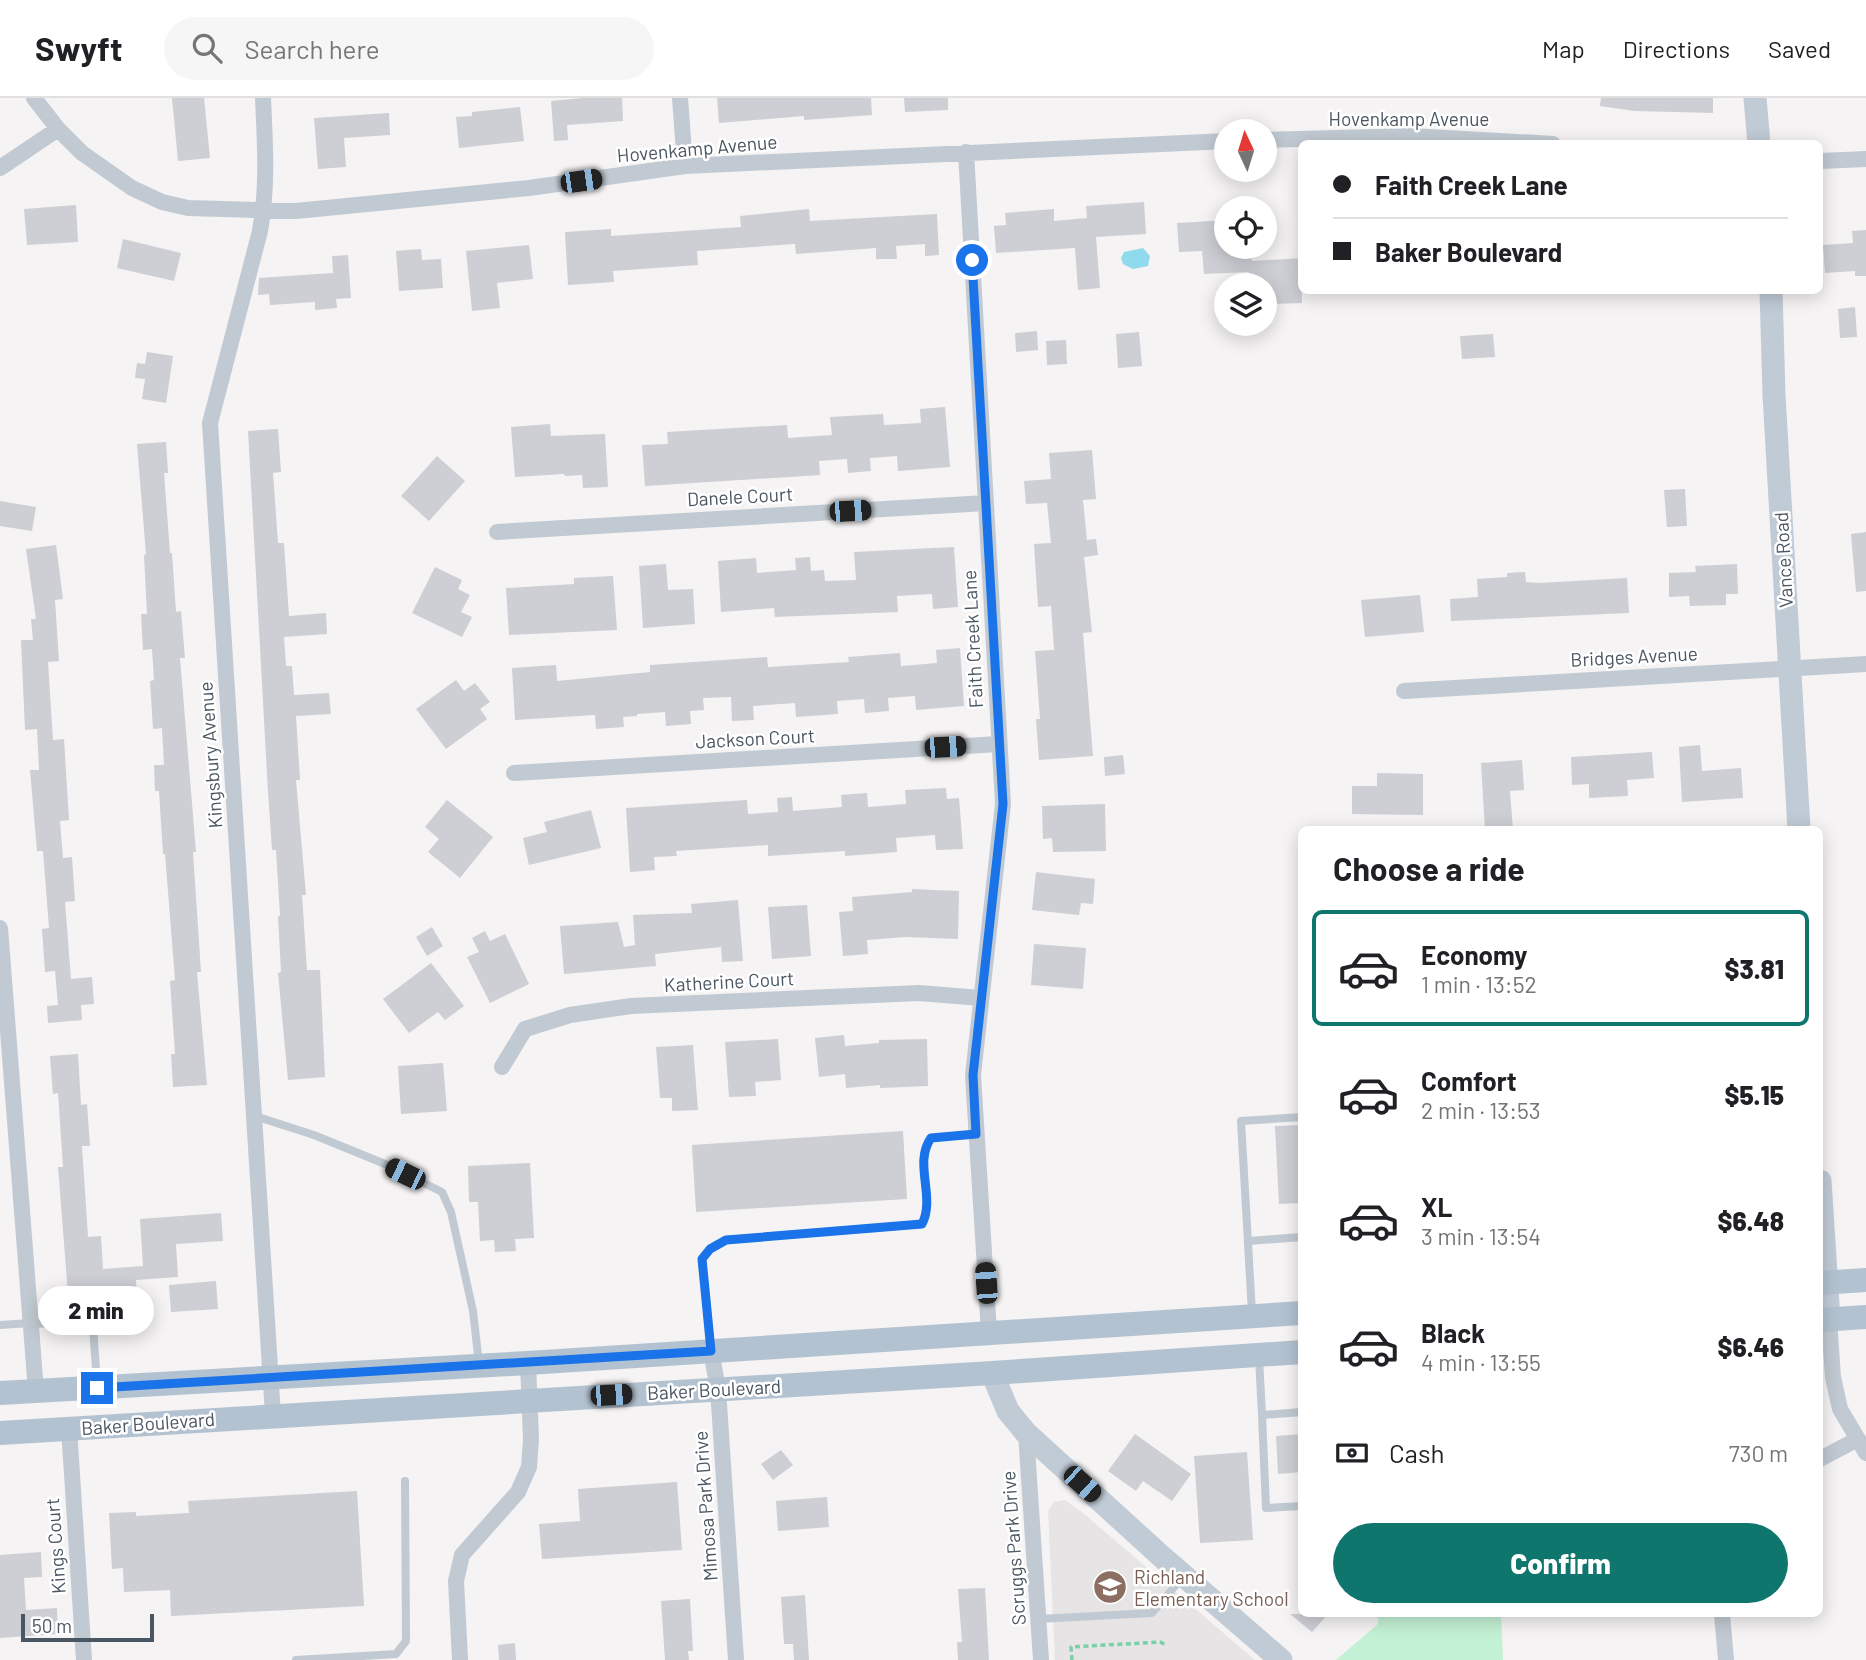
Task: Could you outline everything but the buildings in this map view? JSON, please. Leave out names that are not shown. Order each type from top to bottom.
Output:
[{"type":"main road","points":[[1823,1283],[1866,1280]]},
{"type":"main road","name":"Baker Boulevard","points":[[0,1393],[528,1363],[1298,1313]]},
{"type":"main road","points":[[1824,1319],[1866,1317]]},
{"type":"main road","points":[[989,1333],[992,1373]]},
{"type":"main road","name":"Baker Boulevard","points":[[0,1433],[1298,1352]]},
{"type":"street","name":"Hovenkamp Avenue","points":[[34,98],[82,153],[132,188],[162,202],[188,208],[264,211],[296,211],[529,188],[685,166],[1214,142]]},
{"type":"street","name":"Kingsbury Avenue","points":[[263,98],[266,162],[264,211],[209,423],[273,1415]]},
{"type":"street","points":[[680,98],[685,166]]},
{"type":"street","points":[[1755,98],[1759,140]]},
{"type":"street","points":[[0,168],[58,128]]},
{"type":"street","name":"Hovenkamp Avenue","points":[[1278,140],[1412,136],[1482,140]]},
{"type":"street","name":"Faith Creek Lane","points":[[966,152],[1003,804],[973,1075],[989,1333]]},
{"type":"street","points":[[1823,161],[1866,159]]},
{"type":"street","name":"Vance Road","points":[[1771,294],[1799,826]]},
{"type":"street","name":"Danele Court","points":[[497,532],[986,503]]},
{"type":"street","name":"Bridges Avenue","points":[[1404,691],[1866,664]]},
{"type":"street","name":"Jackson Court","points":[[514,773],[999,744]]},
{"type":"street","points":[[0,928],[6,1098],[36,1391]]},
{"type":"street","name":"Katherine Court","points":[[502,1067],[525,1029],[570,1015],[631,1006],[919,993],[981,998]]},
{"type":"street","points":[[1823,1283],[1824,1319],[1840,1409],[1862,1446],[1823,1458]]},
{"type":"street","name":"Mimosa Park Drive","points":[[711,1351],[718,1389],[736,1660]]},
{"type":"street","points":[[460,1660],[456,1581],[463,1555],[518,1492],[529,1467],[531,1439],[528,1363]]},
{"type":"street","points":[[992,1373],[1008,1411],[1026,1433],[1281,1660]]},
{"type":"street","name":"Kings Court","points":[[69,1428],[84,1660]]},
{"type":"street","name":"Scruggs Park Drive","points":[[1026,1433],[1041,1660]]},
{"type":"street","points":[[1722,1617],[1726,1660]]},
{"type":"lane","points":[[254,1116],[338,1144],[442,1192],[450,1212],[473,1311],[479,1365]]},
{"type":"lane","points":[[1252,1316],[1241,1121],[1298,1117]]},
{"type":"lane","points":[[711,1351],[702,1259],[710,1249],[726,1240],[922,1224],[928,1212],[923,1149],[931,1138],[976,1134]]},
{"type":"lane","points":[[1248,1241],[1298,1237]]},
{"type":"lane","points":[[0,1325],[30,1323],[93,1326],[97,1388]]},
{"type":"lane","points":[[1259,1355],[1266,1508],[1298,1506]]},
{"type":"lane","points":[[1262,1415],[1298,1412]]},
{"type":"lane","points":[[296,1660],[396,1654],[406,1641],[405,1481]]},
{"type":"lane","points":[[1038,1619],[1152,1613],[1184,1576]]},
{"type":"path","points":[[1072,1660],[1071,1647],[1160,1642],[1166,1645]]},
{"type":"shaded area","name":"Richland Elementary School","points":[[1065,1500],[1255,1660],[1055,1660],[1048,1511],[1054,1502]]},
{"type":"green space","points":[[1378,1617],[1501,1617],[1503,1660],[1336,1660],[1378,1624]]},
{"type":"water","points":[[1143,248],[1150,256],[1148,266],[1133,269],[1123,264],[1121,258],[1124,252]]},
{"type":"place","name":"Richland Elementary School","points":[[1110,1587]]},
{"type":"route","points":[[97,1388],[711,1351],[702,1259],[710,1249],[726,1240],[922,1224],[928,1212],[923,1149],[931,1138],[976,1134],[973,1075],[1003,804],[972,260]]}]
